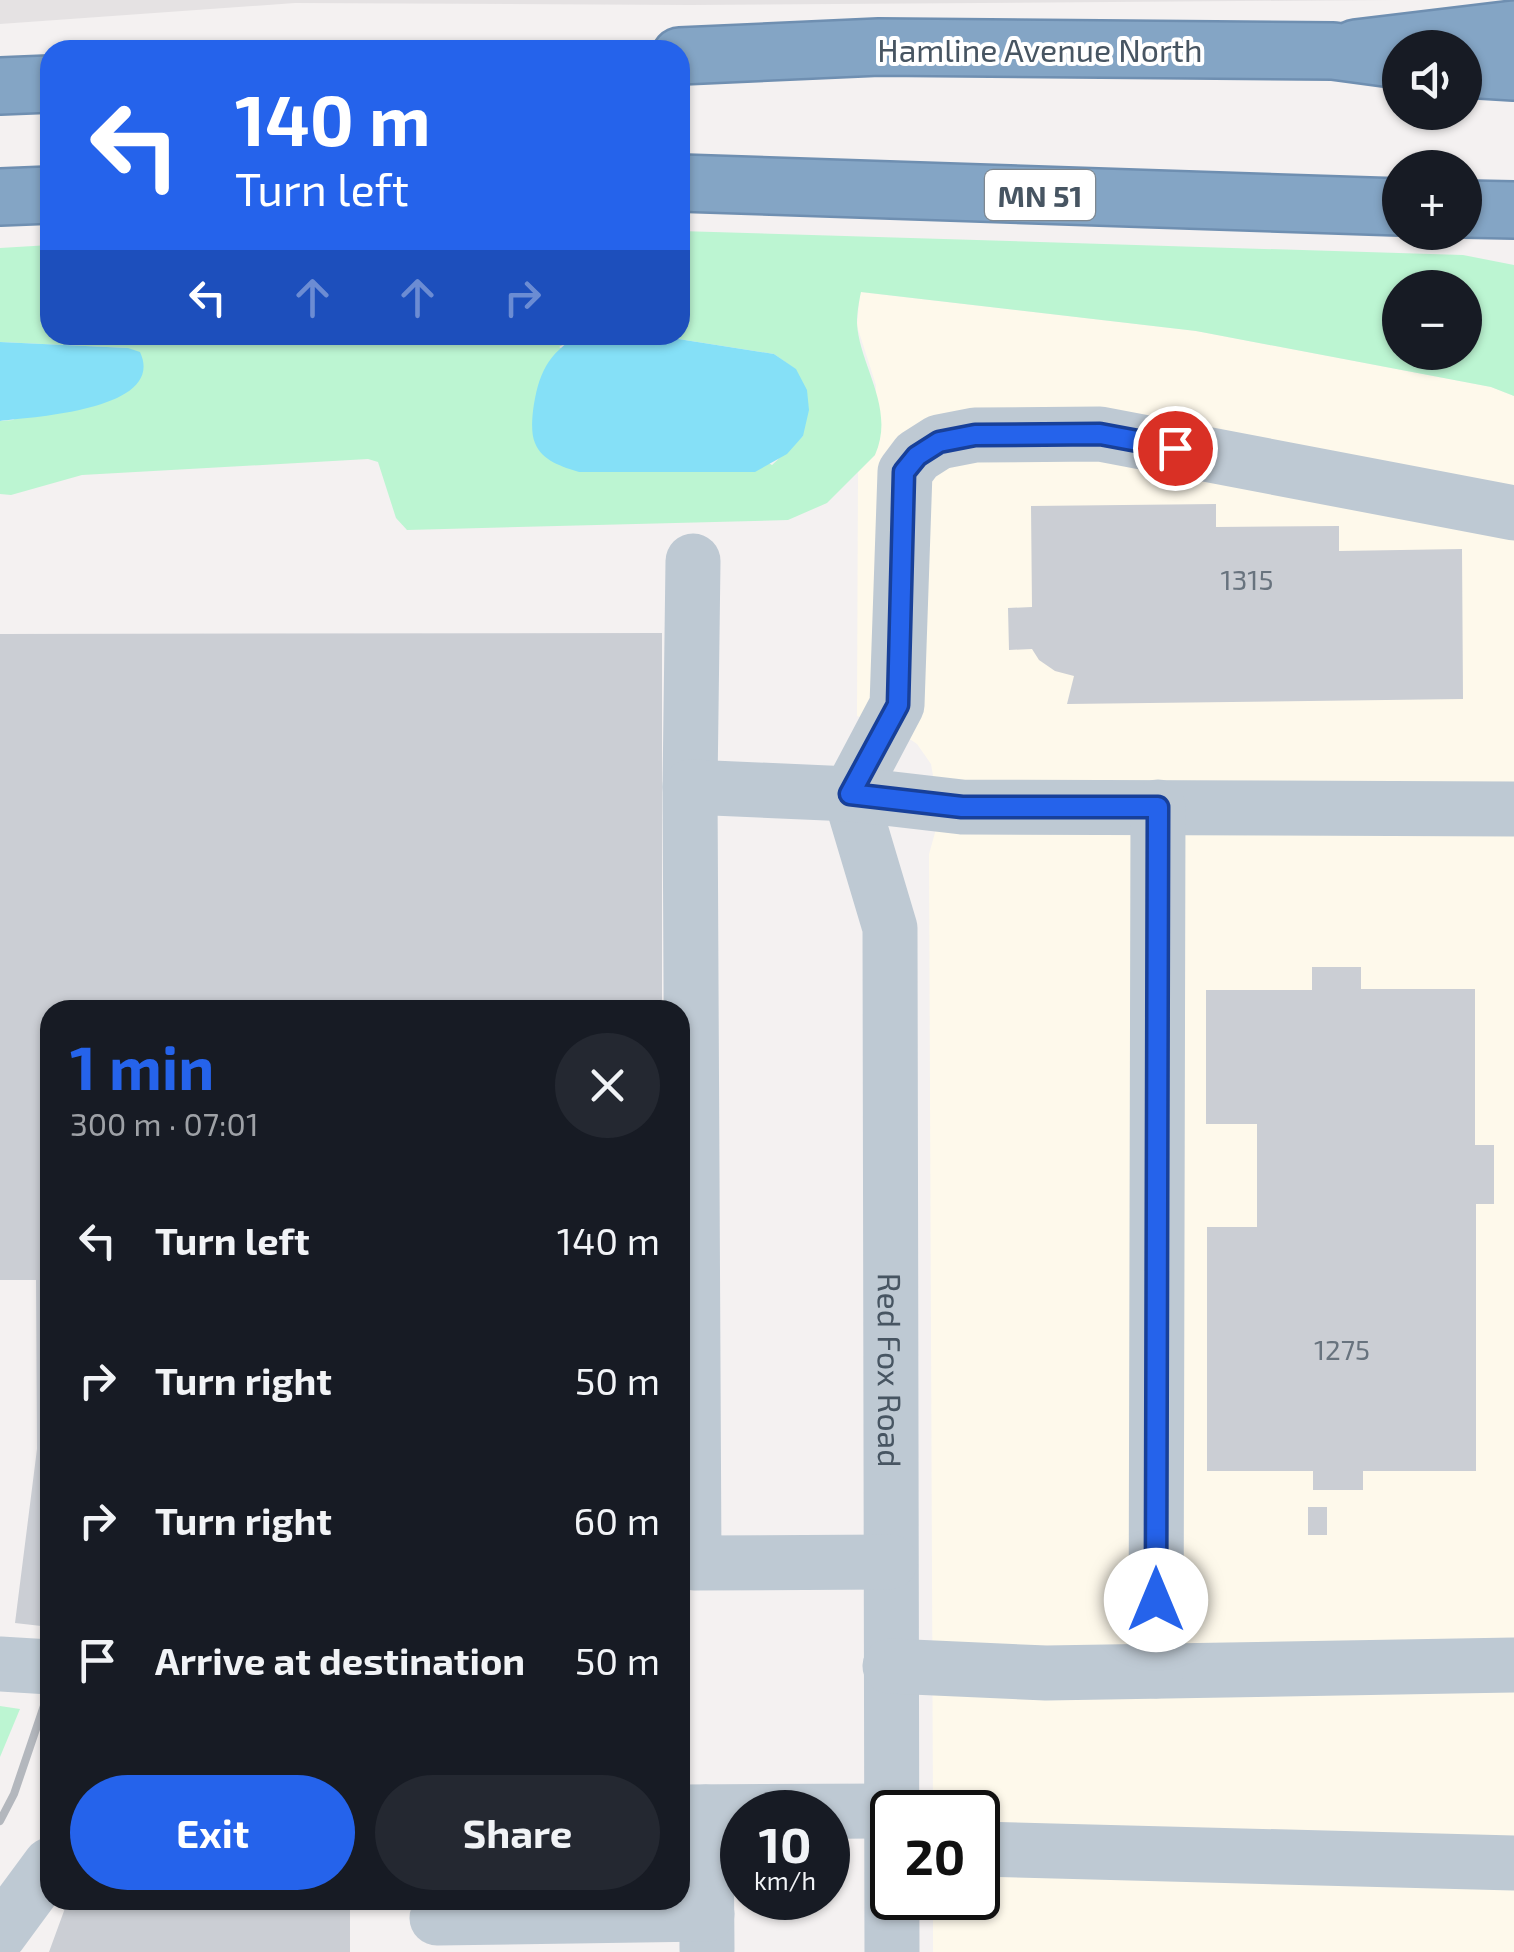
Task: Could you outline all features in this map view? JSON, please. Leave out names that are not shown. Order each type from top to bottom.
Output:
[{"type":"highway","points":[[1333,50],[1514,29]]},
{"type":"highway","name":"Hamline Avenue North","points":[[690,56],[878,47],[1333,50],[1382,57]]},
{"type":"highway","points":[[1482,70],[1514,72]]},
{"type":"highway","points":[[0,86],[40,84]]},
{"type":"highway","name":"MN 51","points":[[690,183],[1382,206]]},
{"type":"highway","points":[[0,198],[40,195]]},
{"type":"street","points":[[850,794],[898,705],[904,472],[917,456],[939,442],[975,435],[1100,434],[1514,512]]},
{"type":"street","points":[[689,1000],[693,561]]},
{"type":"street","points":[[690,787],[850,794],[962,807],[1514,809]]},
{"type":"street","name":"Red Fox Road","points":[[850,794],[890,928],[891,1790]]},
{"type":"street","points":[[1156,1671],[1158,807]]},
{"type":"street","points":[[690,1563],[890,1562]]},
{"type":"street","points":[[0,1664],[40,1666]]},
{"type":"street","points":[[890,1666],[1046,1673],[1514,1665]]},
{"type":"street","points":[[436,1923],[707,1933],[693,1812],[870,1832]]},
{"type":"street","points":[[1000,1851],[1514,1863]]},
{"type":"street","points":[[0,1933],[40,1878]]},
{"type":"street","name":"Red Fox Road","points":[[892,1920],[892,1952]]},
{"type":"shaded area","points":[[0,0],[1394,0],[690,5],[295,3],[0,24]]},
{"type":"shaded area","points":[[860,292],[1196,331],[1382,366],[1382,370],[1491,387],[1514,396],[1514,1952],[933,1952],[933,1920],[1000,1920],[1000,1790],[933,1790],[929,854],[940,815],[931,764],[917,744],[898,731],[857,716],[858,472],[875,455],[876,385],[857,326]]},
{"type":"green space","points":[[690,231],[1463,255],[1514,265],[1514,396],[1491,387],[1401,370],[1482,370],[1482,270],[1382,270],[1382,366],[1196,331],[861,292],[859,339],[881,420],[875,455],[827,503],[788,520],[407,530],[396,518],[378,462],[368,459],[82,475],[11,495],[0,494],[0,421],[13,420],[128,348],[64,345],[562,345],[559,347],[772,465],[803,436],[795,369],[774,354],[690,341]]},
{"type":"green space","points":[[40,246],[40,344],[0,342],[0,248]]},
{"type":"green space","points":[[0,1706],[20,1709],[0,1757]]},
{"type":"water","points":[[690,341],[774,354],[796,369],[807,390],[809,410],[803,436],[787,454],[755,472],[579,472],[548,459],[535,443],[532,431],[538,386],[565,345],[690,345]]},
{"type":"water","points":[[0,342],[128,348],[140,352],[143,371],[134,387],[117,398],[66,413],[0,421]]},
{"type":"building","points":[[1216,504],[1216,527],[1339,526],[1339,551],[1462,549],[1463,699],[1067,704],[1074,676],[1055,671],[1039,660],[1032,649],[1009,650],[1008,608],[1032,607],[1031,506]]},
{"type":"building","points":[[662,633],[662,1000],[40,1000],[40,1626],[15,1623],[37,1449],[36,1280],[0,1280],[0,634]]},
{"type":"building","points":[[1312,967],[1361,967],[1361,989],[1475,989],[1475,1145],[1494,1145],[1494,1204],[1476,1204],[1476,1471],[1363,1471],[1363,1490],[1313,1490],[1313,1471],[1207,1471],[1207,1227],[1257,1227],[1257,1124],[1206,1124],[1206,990],[1312,990]]},
{"type":"building","points":[[1308,1507],[1327,1507],[1327,1535],[1308,1535]]},
{"type":"building","points":[[64,1910],[350,1910],[350,1952],[49,1952]]},
{"type":"railway","points":[[0,1821],[14,1794],[40,1717]]},
{"type":"route","points":[[1156,1600],[1158,807],[962,807],[850,794],[898,705],[904,472],[917,456],[939,442],[975,435],[1100,434],[1175,448]]}]
